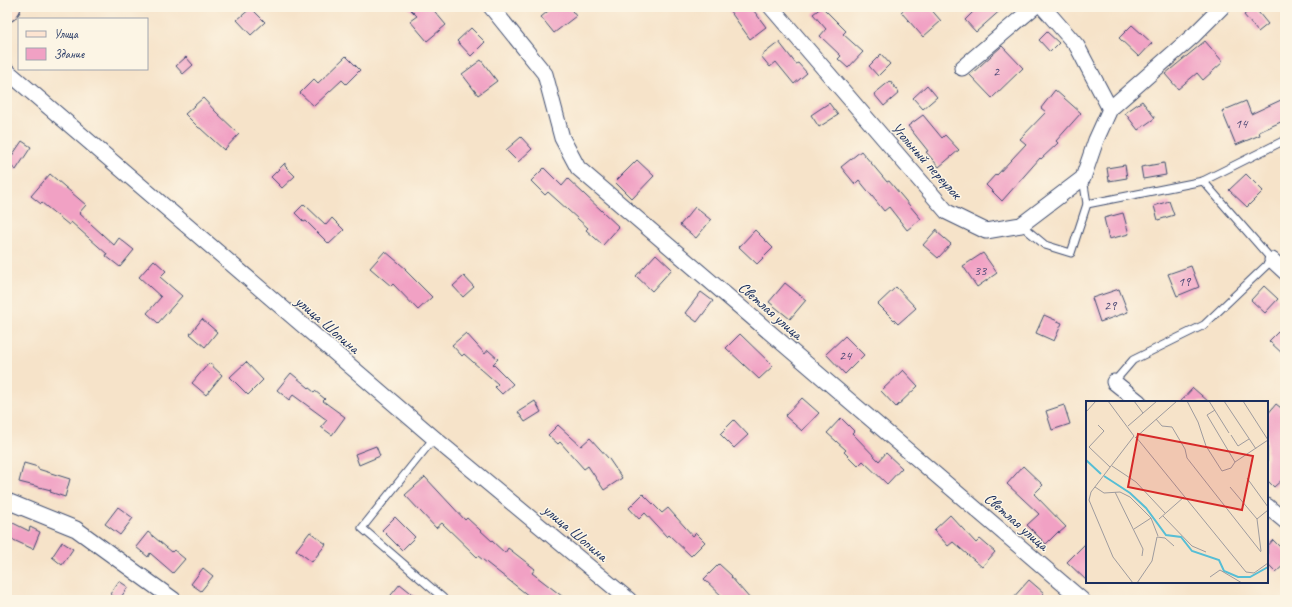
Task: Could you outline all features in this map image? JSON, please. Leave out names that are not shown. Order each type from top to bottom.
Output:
[{"type":"street","points":[[7,11],[10,7]]},
{"type":"street","name":"Светлая улица","points":[[491,7],[545,74],[562,138],[578,168],[1082,600]]},
{"type":"street","name":"Угольный переулок","points":[[771,7],[947,212],[986,230],[1021,225],[1083,178]]},
{"type":"street","points":[[962,68],[1034,7]]},
{"type":"street","points":[[1043,7],[1077,46],[1110,109]]},
{"type":"street","points":[[1083,178],[1096,140],[1110,109],[1194,35],[1222,7]]},
{"type":"street","name":"улица Шопина","points":[[7,72],[434,438],[626,599]]},
{"type":"street","points":[[1272,260],[1285,272]]},
{"type":"street","points":[[1114,382],[1137,401]]},
{"type":"street","points":[[7,501],[76,529],[174,600]]},
{"type":"street","points":[[1268,507],[1285,521]]},
{"type":"lane","points":[[1087,204],[1203,180],[1285,140]]},
{"type":"lane","points":[[1021,225],[1045,246],[1071,252],[1087,204],[1083,178]]},
{"type":"lane","points":[[1114,382],[1133,360],[1204,325],[1272,260],[1203,180]]},
{"type":"lane","points":[[434,438],[362,528],[443,598]]},
{"type":"building","points":[[408,7],[431,7],[446,25],[427,41],[410,21],[417,16]]},
{"type":"building","points":[[553,7],[569,7],[576,16],[554,33],[541,17]]},
{"type":"building","points":[[727,7],[751,7],[766,27],[750,39]]},
{"type":"building","points":[[822,7],[846,31],[843,34],[863,52],[848,68],[838,59],[841,56],[820,36],[826,29],[813,14]]},
{"type":"building","points":[[907,7],[929,7],[941,21],[923,37],[901,12]]},
{"type":"building","points":[[978,7],[1004,7],[976,32],[965,20]]},
{"type":"building","points":[[1253,7],[1268,24],[1258,32],[1244,15]]},
{"type":"building","points":[[251,8],[265,22],[251,35],[237,20]]},
{"type":"building","points":[[1132,25],[1152,43],[1139,57],[1119,38]]},
{"type":"building","points":[[471,28],[485,42],[471,56],[457,41]]},
{"type":"building","points":[[1047,32],[1059,43],[1050,52],[1039,40]]},
{"type":"building","points":[[1205,41],[1223,62],[1203,80],[1197,73],[1178,89],[1165,74]]},
{"type":"building","points":[[779,42],[796,64],[798,63],[807,73],[794,84],[776,62],[770,67],[761,56]]},
{"type":"building","points":[[1002,46],[1023,68],[992,98],[970,75]]},
{"type":"building","points":[[881,54],[890,64],[878,76],[869,66]]},
{"type":"building","points":[[346,56],[360,70],[346,84],[342,80],[314,106],[300,93],[314,79],[318,83]]},
{"type":"building","points":[[186,57],[193,65],[183,74],[176,66]]},
{"type":"building","points":[[481,60],[497,81],[478,95],[462,74]]},
{"type":"building","points":[[890,81],[899,93],[884,106],[874,94]]},
{"type":"building","points":[[927,85],[937,97],[923,109],[913,98]]},
{"type":"building","points":[[1055,90],[1081,113],[1056,141],[1058,143],[1041,159],[1040,158],[1002,201],[986,185],[1026,144],[1020,139],[1046,112],[1041,108]]},
{"type":"building","points":[[203,98],[239,134],[224,150],[185,114]]},
{"type":"building","points":[[1281,100],[1285,109],[1285,120],[1259,132],[1260,135],[1236,145],[1222,111],[1246,101],[1251,114]]},
{"type":"building","points":[[1142,101],[1155,118],[1138,130],[1125,113]]},
{"type":"building","points":[[829,103],[838,115],[819,127],[811,115]]},
{"type":"building","points":[[923,115],[942,138],[945,135],[959,150],[939,167],[926,152],[928,151],[908,126]]},
{"type":"building","points":[[521,137],[532,149],[518,162],[506,150]]},
{"type":"building","points":[[22,141],[31,147],[16,170],[7,163]]},
{"type":"building","points":[[861,151],[921,219],[907,230],[889,207],[884,211],[859,180],[855,184],[841,167]]},
{"type":"building","points":[[637,160],[654,176],[632,199],[615,182]]},
{"type":"building","points":[[285,163],[285,166],[295,176],[282,188],[271,177]]},
{"type":"building","points":[[1164,163],[1166,175],[1143,179],[1141,167]]},
{"type":"building","points":[[1125,165],[1127,178],[1109,181],[1107,168]]},
{"type":"building","points":[[544,168],[562,186],[568,179],[619,227],[603,245],[586,230],[588,228],[548,192],[545,195],[531,181]]},
{"type":"building","points":[[50,174],[86,205],[79,213],[114,245],[119,238],[134,250],[120,267],[106,256],[107,254],[71,222],[69,225],[31,196]]},
{"type":"building","points":[[1246,174],[1263,191],[1247,207],[1229,190]]},
{"type":"building","points":[[1169,201],[1174,215],[1158,220],[1154,206]]},
{"type":"building","points":[[304,204],[326,225],[332,218],[344,230],[329,244],[306,221],[304,222],[295,213]]},
{"type":"building","points":[[695,207],[711,220],[696,238],[680,225]]},
{"type":"building","points":[[1123,213],[1129,234],[1109,239],[1104,218]]},
{"type":"building","points":[[937,229],[937,232],[951,244],[938,258],[923,245]]},
{"type":"building","points":[[755,230],[773,248],[757,264],[739,247]]},
{"type":"building","points":[[385,251],[406,269],[405,270],[432,297],[418,310],[393,284],[391,286],[370,268]]},
{"type":"building","points":[[983,253],[997,273],[977,287],[963,266]]},
{"type":"building","points":[[656,254],[672,269],[652,291],[636,276]]},
{"type":"building","points":[[154,260],[166,271],[160,277],[182,296],[158,323],[147,313],[161,297],[139,277]]},
{"type":"building","points":[[1191,266],[1199,287],[1177,296],[1168,274]]},
{"type":"building","points":[[464,276],[474,287],[463,297],[453,286]]},
{"type":"building","points":[[785,283],[806,300],[790,319],[769,302]]},
{"type":"building","points":[[1264,286],[1278,299],[1265,313],[1251,300]]},
{"type":"building","points":[[896,287],[916,308],[898,324],[878,304]]},
{"type":"building","points":[[1119,289],[1128,312],[1100,322],[1092,298]]},
{"type":"building","points":[[701,292],[713,301],[697,322],[685,313]]},
{"type":"building","points":[[1044,315],[1062,323],[1054,341],[1036,333]]},
{"type":"building","points":[[202,319],[217,332],[205,347],[190,334]]},
{"type":"building","points":[[1285,325],[1285,356],[1269,341]]},
{"type":"building","points":[[466,333],[485,354],[488,350],[498,359],[493,364],[513,384],[502,394],[495,387],[498,384],[464,354],[462,356],[452,345]]},
{"type":"building","points":[[740,334],[773,366],[759,379],[726,348]]},
{"type":"building","points":[[845,336],[864,355],[845,374],[826,354]]},
{"type":"building","points":[[246,362],[263,380],[248,395],[230,377]]},
{"type":"building","points":[[209,363],[222,375],[206,395],[192,383]]},
{"type":"building","points":[[903,370],[918,386],[896,407],[881,391]]},
{"type":"building","points":[[291,373],[325,399],[323,401],[345,417],[332,435],[321,427],[327,420],[293,395],[289,400],[277,390]]},
{"type":"building","points":[[1193,388],[1208,401],[1181,401]]},
{"type":"building","points":[[802,398],[819,413],[802,431],[785,416]]},
{"type":"building","points":[[535,401],[541,412],[525,422],[518,412]]},
{"type":"building","points":[[1276,404],[1285,411],[1285,477],[1274,487],[1268,481],[1268,414]]},
{"type":"building","points":[[1064,405],[1070,424],[1052,430],[1046,411]]},
{"type":"building","points":[[841,418],[854,431],[852,433],[879,461],[886,453],[902,468],[887,484],[863,461],[858,466],[844,452],[846,450],[827,433]]},
{"type":"building","points":[[734,420],[748,435],[734,448],[720,434]]},
{"type":"building","points":[[558,425],[581,446],[590,438],[609,459],[622,478],[604,490],[588,466],[584,469],[560,442],[558,444],[548,435]]},
{"type":"building","points":[[376,446],[380,456],[359,465],[355,454]]},
{"type":"building","points":[[24,463],[70,479],[65,497],[50,492],[51,490],[19,482]]},
{"type":"building","points":[[1023,466],[1043,485],[1034,494],[1066,527],[1059,533],[1058,532],[1046,544],[1027,525],[1039,514],[1007,484]]},
{"type":"building","points":[[425,477],[465,520],[467,518],[505,553],[508,548],[535,569],[532,573],[567,600],[534,600],[478,556],[477,557],[442,523],[436,528],[405,495]]},
{"type":"building","points":[[643,494],[662,513],[668,508],[693,536],[696,533],[705,542],[691,556],[669,535],[667,537],[645,513],[639,519],[629,508]]},
{"type":"building","points":[[118,507],[133,518],[120,535],[105,524]]},
{"type":"building","points":[[950,515],[976,543],[980,539],[995,552],[982,567],[953,542],[948,546],[934,530]]},
{"type":"building","points":[[395,517],[415,537],[402,550],[382,530]]},
{"type":"building","points":[[7,520],[29,531],[30,527],[40,532],[33,549],[7,537]]},
{"type":"building","points":[[148,532],[172,552],[174,550],[185,559],[173,573],[150,553],[148,557],[136,547]]},
{"type":"building","points":[[310,532],[326,544],[312,562],[296,550]]},
{"type":"building","points":[[1273,540],[1285,552],[1285,564],[1276,572],[1268,564],[1268,546]]},
{"type":"building","points":[[62,542],[73,549],[62,565],[52,557]]},
{"type":"building","points":[[1086,543],[1086,580],[1067,562]]},
{"type":"building","points":[[719,564],[732,576],[731,577],[751,600],[726,600],[704,579]]},
{"type":"building","points":[[203,568],[213,576],[201,591],[191,584]]},
{"type":"building","points":[[1029,580],[1044,593],[1038,600],[1011,600]]},
{"type":"building","points":[[119,581],[128,587],[119,600],[110,594]]},
{"type":"building","points":[[400,584],[420,600],[387,600]]}]
